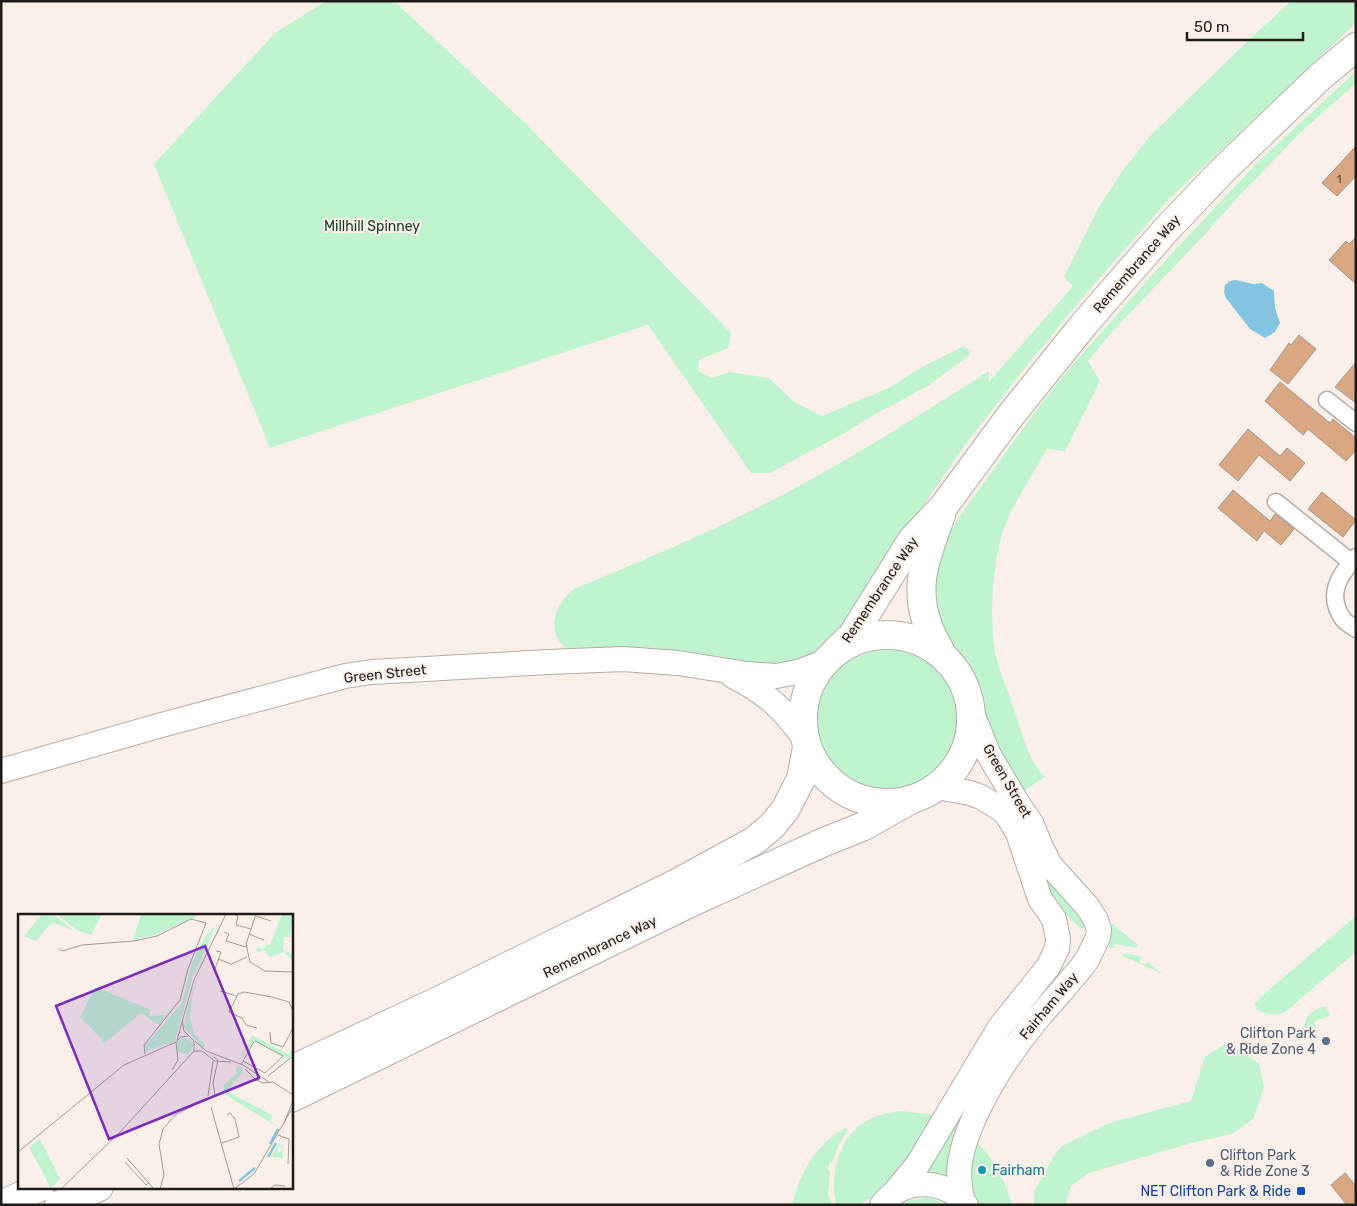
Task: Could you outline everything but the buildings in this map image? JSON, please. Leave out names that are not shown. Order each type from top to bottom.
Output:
[{"type":"highway","name":"Remembrance Way","points":[[831,656],[852,636],[912,540],[944,506],[1011,415],[1073,338],[1165,231],[1222,171],[1321,76],[1356,47]]},
{"type":"highway","name":"Remembrance Way","points":[[942,655],[927,624],[920,582],[944,506]]},
{"type":"highway","points":[[878,635],[901,636],[923,642],[942,655],[953,666],[962,680],[968,695],[971,711],[971,733],[964,754],[953,772],[937,787],[924,795],[910,800],[885,803],[860,799],[837,787],[819,770],[806,744],[803,714],[808,690],[815,675],[831,656],[856,640],[878,635]]},
{"type":"highway","name":"Remembrance Way","points":[[292,1070],[438,1001],[678,883],[754,841],[772,826],[785,810],[801,779],[806,744]]},
{"type":"highway","name":"Remembrance Way","points":[[292,1098],[692,902],[824,842],[864,826],[910,800]]},
{"type":"highway","points":[[1,1205],[38,1188]]},
{"type":"highway","points":[[59,1205],[97,1188]]},
{"type":"street","points":[[1327,400],[1356,424]]},
{"type":"street","points":[[1276,502],[1354,560],[1342,572],[1337,583],[1335,595],[1343,619],[1356,629]]},
{"type":"street","name":"Green Street","points":[[1,770],[345,676],[372,672],[548,662],[623,660],[678,663],[747,674],[776,676],[798,672],[831,656]]},
{"type":"street","name":"Green Street","points":[[720,670],[748,683],[765,694],[786,713],[806,744]]},
{"type":"street","name":"Green Street","points":[[971,711],[993,762],[1031,823]]},
{"type":"street","name":"Green Street","points":[[937,787],[970,793],[994,804],[1004,812],[1018,833],[1040,899],[1054,919]]},
{"type":"street","name":"Fairham Way","points":[[964,1202],[960,1182],[961,1157],[972,1122],[1018,1043],[1087,960],[1098,937],[1098,924],[1094,916],[1050,865],[1031,823]]},
{"type":"street","name":"Fairham Way","points":[[885,1201],[918,1164],[1000,1027],[1054,957],[1058,939],[1054,919]]},
{"type":"street","points":[[885,1201],[914,1185],[925,1184],[945,1188],[964,1202]]},
{"type":"green space","name":"Millhill Spinney","points":[[326,1],[394,1],[524,122],[731,333],[728,348],[699,360],[698,371],[712,378],[730,372],[769,378],[793,401],[822,416],[891,387],[918,369],[964,346],[970,351],[970,355],[928,386],[770,473],[751,473],[648,325],[270,448],[154,164],[275,33]]},
{"type":"green space","points":[[1291,1],[1356,1],[1356,23],[1170,198],[1082,298],[962,449],[838,631],[816,653],[778,668],[573,652],[564,646],[558,639],[554,622],[560,604],[574,589],[692,538],[780,496],[877,441],[989,371],[989,382],[1073,286],[1064,277],[1100,205],[1124,169],[1151,135]]},
{"type":"green space","points":[[1356,71],[1356,83],[1301,132],[1239,196],[1114,330],[1088,361],[1100,381],[1065,451],[1047,449],[1009,516],[999,547],[993,582],[992,618],[995,651],[1026,745],[1035,764],[1045,777],[1020,793],[1000,757],[986,720],[981,693],[974,676],[960,655],[947,642],[931,602],[940,547],[964,510],[1038,408],[1070,368],[1161,265],[1257,163]]},
{"type":"green space","points":[[887,650],[914,656],[926,662],[937,671],[946,682],[952,694],[958,721],[952,748],[946,760],[937,771],[926,780],[914,786],[887,792],[860,786],[848,780],[837,771],[828,760],[822,748],[816,721],[822,694],[828,682],[837,671],[848,662],[860,656]]},
{"type":"green space","points":[[1039,868],[1084,919],[1085,928],[1080,928],[1054,903]]},
{"type":"green space","points":[[1356,916],[1356,952],[1285,1012],[1270,1014],[1256,1009],[1255,1003],[1265,993]]},
{"type":"green space","points":[[1112,923],[1138,945],[1136,948],[1115,944],[1114,948],[1109,948]]},
{"type":"green space","points":[[1124,953],[1143,957],[1139,962],[1146,965],[1148,962],[1163,974],[1122,956]]},
{"type":"green space","points":[[1064,957],[1066,957],[1061,965],[1068,971],[948,1177],[926,1172],[984,1068]]},
{"type":"green space","points":[[1326,1006],[1330,1016],[1314,1021],[1317,1033],[1308,1034],[1304,1024],[1308,1016]]},
{"type":"green space","points":[[1229,1041],[1259,1064],[1264,1087],[1254,1118],[1232,1134],[1192,1143],[1089,1173],[1071,1186],[1066,1201],[1067,1205],[1034,1205],[1034,1191],[1055,1154],[1062,1146],[1109,1123],[1191,1101],[1205,1057]]},
{"type":"green space","points":[[901,1111],[937,1115],[904,1166],[882,1189],[871,1198],[859,1204],[836,1205],[834,1176],[836,1166],[845,1143],[851,1134],[867,1120]]},
{"type":"green space","points":[[845,1128],[848,1130],[838,1146],[832,1162],[830,1162],[828,1170],[830,1171],[828,1194],[831,1203],[829,1205],[792,1205],[800,1181],[811,1160],[826,1143]]},
{"type":"green space","points":[[975,1140],[998,1170],[1012,1205],[979,1205],[971,1180]]},
{"type":"green space","points":[[931,1198],[946,1205],[901,1205],[908,1201]]},
{"type":"water","points":[[1236,280],[1253,284],[1262,283],[1274,291],[1275,308],[1280,323],[1275,332],[1265,338],[1250,329],[1226,298],[1224,292],[1225,285],[1230,281]]},
{"type":"place","name":"Clifton Park & Ride Zone 4","points":[[1326,1041]]},
{"type":"place","name":"Clifton Park & Ride Zone 3","points":[[1210,1163]]},
{"type":"place","name":"Fairham","points":[[982,1170]]},
{"type":"place","name":"NET Clifton Park & Ride","points":[[1301,1191]]}]
